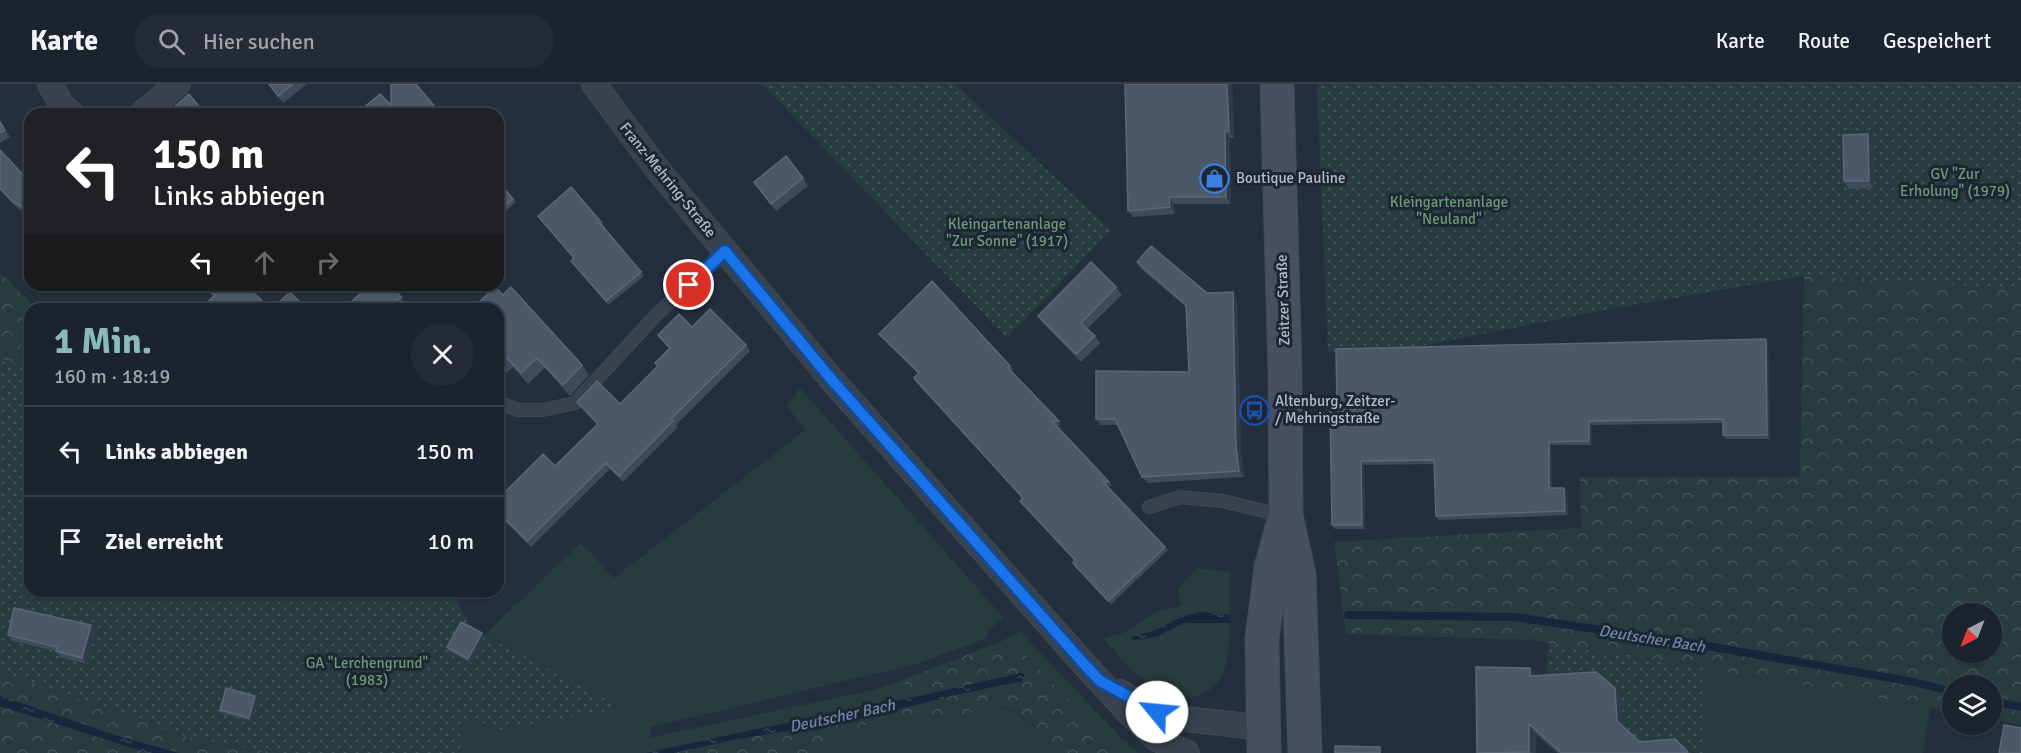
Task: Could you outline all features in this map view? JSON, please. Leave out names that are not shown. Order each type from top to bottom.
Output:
[{"type":"main road","name":"Zeitzer Straße","points":[[1277,84],[1285,372],[1286,516],[1299,575],[1305,742]]},
{"type":"main road","name":"Zeitzer Straße","points":[[1264,741],[1262,639],[1265,605],[1271,568],[1286,516]]},
{"type":"main road","name":"Franz-Mehring-Straße","points":[[1264,741],[1305,742]]},
{"type":"street","points":[[50,84],[65,108]]},
{"type":"street","points":[[148,108],[178,84]]},
{"type":"street","name":"Franz-Mehring-Straße","points":[[594,84],[654,165],[832,380],[1129,713],[1155,738],[1187,753]]},
{"type":"street","name":"Franz-Mehring-Straße","points":[[1100,681],[1145,707],[1169,717],[1264,741]]},
{"type":"lane","points":[[504,404],[518,410],[543,410],[575,403],[657,314],[725,251]]},
{"type":"lane","points":[[1149,507],[1180,497],[1223,501],[1286,516]]},
{"type":"green space","name":"Kleingartenanlage \"Zur Sonne\" (1917)","points":[[762,84],[955,84],[1111,230],[1007,338]]},
{"type":"green space","name":"Kleingartenanlage \"Neuland\"","points":[[1317,84],[2021,84],[2021,289],[1804,276],[1610,309],[1416,347],[1328,352]]},
{"type":"green space","points":[[0,272],[30,303],[24,303],[24,366],[0,359]]},
{"type":"green space","points":[[1804,276],[2021,289],[2021,725],[2002,721],[2002,675],[1942,675],[1942,709],[1533,640],[1346,634],[1334,542],[1581,528],[1580,477],[1800,477]]},
{"type":"green space","name":"GA \"Lerchengrund\" (1983)","points":[[0,359],[24,366],[24,597],[455,597],[471,625],[489,637],[623,708],[500,730],[467,717],[459,753],[277,753],[188,737],[0,671]]},
{"type":"green space","points":[[800,388],[1004,618],[989,629],[985,639],[916,664],[651,727],[649,738],[873,690],[905,679],[904,688],[911,698],[646,753],[459,753],[466,717],[622,708],[485,634],[581,543],[614,578],[805,430],[787,406]]},
{"type":"green space","points":[[1198,568],[1230,572],[1230,615],[1197,613],[1139,634],[1156,637],[1183,623],[1230,623],[1227,662],[1223,674],[1209,690],[1190,697],[1169,695],[1150,685],[1131,669],[1103,639],[1123,633],[1159,611],[1181,606],[1178,588]]},
{"type":"green space","points":[[1020,631],[1138,753],[1121,753],[1026,655],[998,643]]},
{"type":"green space","points":[[998,643],[1026,655],[1121,753],[1059,753],[1033,724],[1011,709],[995,705],[949,719],[918,715],[861,726],[832,746],[817,753],[673,753],[737,739],[852,721],[959,694],[1023,681],[1021,673],[911,698],[904,688],[905,679]]},
{"type":"green space","points":[[1549,643],[1704,669],[1707,753],[1647,752],[1624,731],[1621,698],[1545,682]]},
{"type":"green space","points":[[1704,669],[1930,707],[1923,753],[1707,753]]},
{"type":"green space","points":[[0,671],[188,737],[277,753],[179,753],[118,736],[0,696]]},
{"type":"green space","points":[[995,705],[1006,708],[1023,718],[1059,753],[817,753],[832,746],[861,726],[918,715],[949,719]]},
{"type":"green space","points":[[0,706],[148,753],[0,753]]},
{"type":"water","points":[[1200,612],[1230,615],[1230,623],[1183,623],[1156,637],[1134,640],[1131,637],[1152,632],[1184,616]]},
{"type":"water","points":[[1021,673],[1025,675],[1023,681],[959,694],[852,721],[737,739],[673,753],[646,753],[853,711]]},
{"type":"water","points":[[0,696],[118,736],[179,753],[148,753],[0,706]]},
{"type":"building","points":[[269,84],[293,84],[278,96]]},
{"type":"building","points":[[391,84],[416,84],[436,108],[363,108],[380,94],[391,105]]},
{"type":"building","points":[[1125,84],[1227,84],[1229,131],[1225,131],[1226,197],[1169,197],[1170,207],[1128,211]]},
{"type":"building","points":[[189,94],[200,108],[173,108]]},
{"type":"building","points":[[0,122],[5,130],[0,133]]},
{"type":"building","points":[[1868,134],[1869,181],[1844,181],[1843,135]]},
{"type":"building","points":[[0,150],[24,176],[24,208],[12,201],[0,188]]},
{"type":"building","points":[[786,156],[803,178],[771,204],[754,182]]},
{"type":"building","points":[[571,187],[641,272],[606,301],[571,261],[574,258],[538,216]]},
{"type":"building","points":[[504,188],[513,199],[504,206]]},
{"type":"building","points":[[1151,246],[1207,293],[1233,292],[1236,446],[1239,471],[1142,477],[1115,419],[1096,419],[1096,371],[1189,372],[1186,305],[1137,262]]},
{"type":"building","points":[[1091,262],[1116,287],[1081,323],[1095,336],[1076,354],[1038,316]]},
{"type":"building","points":[[932,281],[1010,366],[1008,368],[1059,421],[1052,421],[1109,482],[1103,482],[1165,547],[1108,601],[1073,563],[1075,560],[1020,501],[1023,498],[914,378],[919,373],[879,334]]},
{"type":"building","points":[[511,287],[582,365],[563,385],[537,358],[521,373],[506,357],[504,359],[504,303],[479,302],[491,291],[499,291],[503,295]]},
{"type":"building","points":[[211,291],[252,291],[264,303],[207,303],[215,295]]},
{"type":"building","points":[[363,291],[396,291],[401,297],[394,303],[350,303]]},
{"type":"building","points":[[290,292],[300,303],[278,303]]},
{"type":"building","points":[[710,309],[746,345],[671,419],[673,421],[619,476],[606,463],[527,541],[504,518],[504,493],[543,454],[555,466],[598,424],[577,402],[597,381],[620,404],[658,366],[655,363],[670,348],[658,335],[679,314],[692,327]]},
{"type":"building","points":[[1766,339],[1767,435],[1723,435],[1723,419],[1589,421],[1589,441],[1549,442],[1549,488],[1564,488],[1565,511],[1436,516],[1434,460],[1361,461],[1362,525],[1332,525],[1330,408],[1337,408],[1336,349]]},
{"type":"building","points":[[14,608],[91,625],[82,658],[56,651],[57,647],[8,635]]},
{"type":"building","points":[[461,622],[482,633],[468,659],[447,647]]},
{"type":"building","points":[[1476,667],[1530,668],[1530,676],[1596,672],[1615,688],[1617,721],[1640,742],[1675,739],[1687,753],[1562,753],[1529,724],[1529,752],[1477,753]]},
{"type":"building","points":[[226,688],[255,696],[249,718],[220,710]]},
{"type":"building","points":[[2004,725],[2021,728],[2021,753],[1999,753]]},
{"type":"building","points":[[1335,746],[1380,747],[1380,753],[1335,753]]},
{"type":"waterway","name":"Deutscher Bach","points":[[1348,615],[1514,617],[1702,645],[1914,682],[1942,689]]},
{"type":"waterway","name":"Deutscher Bach","points":[[2002,703],[2021,707]]},
{"type":"place","name":"Boutique Pauline","points":[[1215,178]]},
{"type":"place","name":"Altenburg, Zeitzer- / Mehringstraße","points":[[1254,410]]},
{"type":"route","points":[[689,285],[725,251],[832,380],[1085,665],[1100,681],[1157,712]]},
{"type":"park label","name":"GV \"Zur Erholung\" (1979)","points":[[1955,182]]}]
